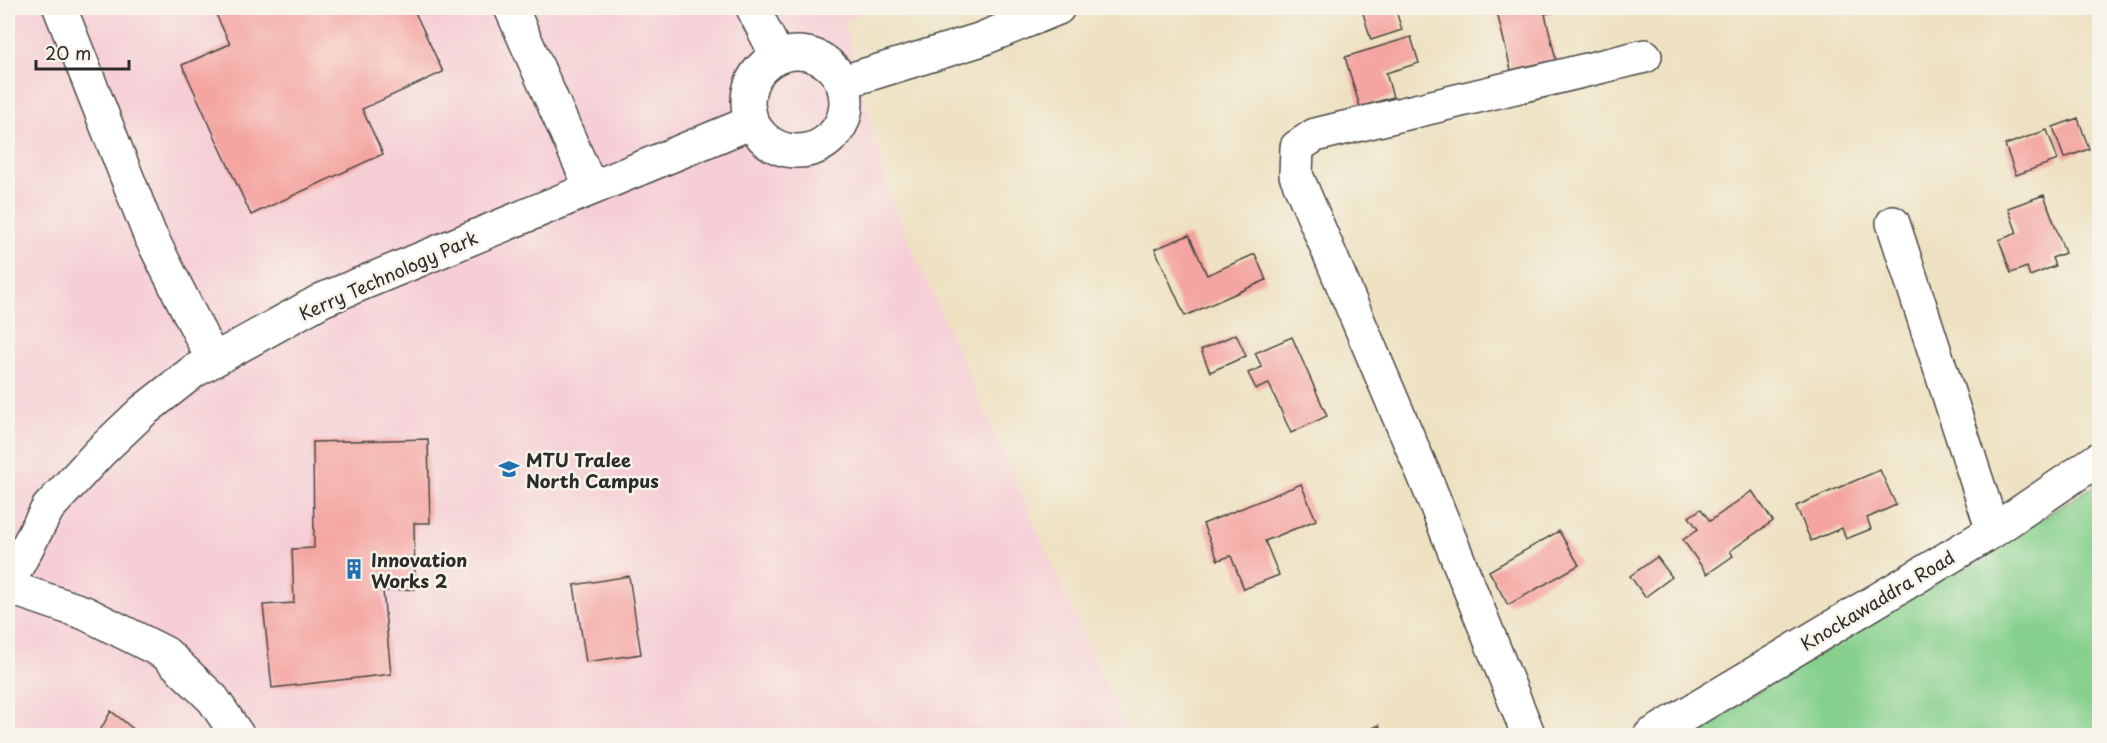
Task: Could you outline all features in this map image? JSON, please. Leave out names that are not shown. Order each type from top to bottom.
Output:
[{"type":"street","points":[[60,8],[149,232],[213,360]]},
{"type":"street","points":[[511,8],[591,188]]},
{"type":"street","points":[[753,8],[777,57]]},
{"type":"street","points":[[843,82],[979,40],[1058,8]]},
{"type":"street","points":[[792,52],[808,53],[822,59],[834,69],[843,82],[847,97],[843,120],[830,139],[817,147],[802,151],[786,150],[772,145],[760,135],[752,122],[748,106],[749,91],[754,77],[764,65],[777,57],[792,52]]},
{"type":"street","points":[[1528,735],[1424,475],[1296,175],[1297,147],[1315,135],[1645,57]]},
{"type":"street","name":"Kerry Technology Park","points":[[238,735],[213,699],[165,653],[85,613],[8,585],[48,508],[100,452],[143,411],[194,371],[322,300],[752,122]]},
{"type":"street","points":[[1893,223],[1993,531]]},
{"type":"street","name":"Knockawaddra Road","points":[[1650,735],[1993,531],[2100,458]]},
{"type":"shaded area","name":"MTU Tralee North Campus","points":[[8,8],[871,8],[844,22],[892,202],[1128,735],[8,735]]},
{"type":"green space","points":[[2099,483],[2099,735],[1687,735]]},
{"type":"building","points":[[213,8],[413,8],[443,72],[362,109],[383,154],[251,215],[182,65],[230,44]]},
{"type":"building","points":[[1380,8],[1395,8],[1402,30],[1371,40],[1363,13]]},
{"type":"building","points":[[1496,8],[1570,8],[1545,14],[1556,60],[1511,70]]},
{"type":"building","points":[[1411,37],[1419,63],[1386,73],[1393,97],[1360,107],[1345,57]]},
{"type":"building","points":[[2078,118],[2089,149],[2064,158],[2053,127]]},
{"type":"building","points":[[2047,130],[2058,160],[2016,175],[2005,145]]},
{"type":"building","points":[[2044,195],[2065,253],[2052,258],[2055,266],[2030,276],[2027,267],[2011,273],[1999,240],[2017,233],[2008,208]]},
{"type":"building","points":[[1189,235],[1207,275],[1255,254],[1266,280],[1185,316],[1155,249]]},
{"type":"building","points":[[1236,334],[1246,356],[1210,372],[1201,350]]},
{"type":"building","points":[[1292,337],[1327,416],[1291,433],[1269,384],[1256,389],[1248,373],[1262,367],[1255,353]]},
{"type":"building","name":"Innovation Works 2","points":[[428,439],[430,523],[414,523],[415,589],[383,591],[391,674],[272,688],[263,605],[294,603],[292,549],[314,548],[313,442]]},
{"type":"building","points":[[1880,470],[1896,505],[1867,518],[1871,529],[1846,539],[1842,528],[1811,541],[1796,506]]},
{"type":"building","points":[[1301,484],[1316,520],[1265,541],[1279,575],[1244,589],[1231,556],[1218,560],[1203,524]]},
{"type":"building","points":[[1752,491],[1773,521],[1730,551],[1733,556],[1707,574],[1683,540],[1698,529],[1689,517],[1701,509],[1710,521]]},
{"type":"building","points":[[1559,531],[1579,565],[1508,605],[1489,571]]},
{"type":"building","points":[[1657,557],[1672,577],[1645,597],[1630,576]]},
{"type":"building","points":[[629,576],[641,654],[586,662],[574,585]]},
{"type":"building","points":[[111,711],[142,736],[97,736]]},
{"type":"building","points":[[1379,725],[1384,736],[1357,736]]},
{"type":"building","points":[[78,729],[89,736],[75,736]]},
{"type":"place","name":"MTU Tralee North Campus","points":[[509,469]]},
{"type":"place","name":"Innovation Works 2","points":[[354,569]]}]
